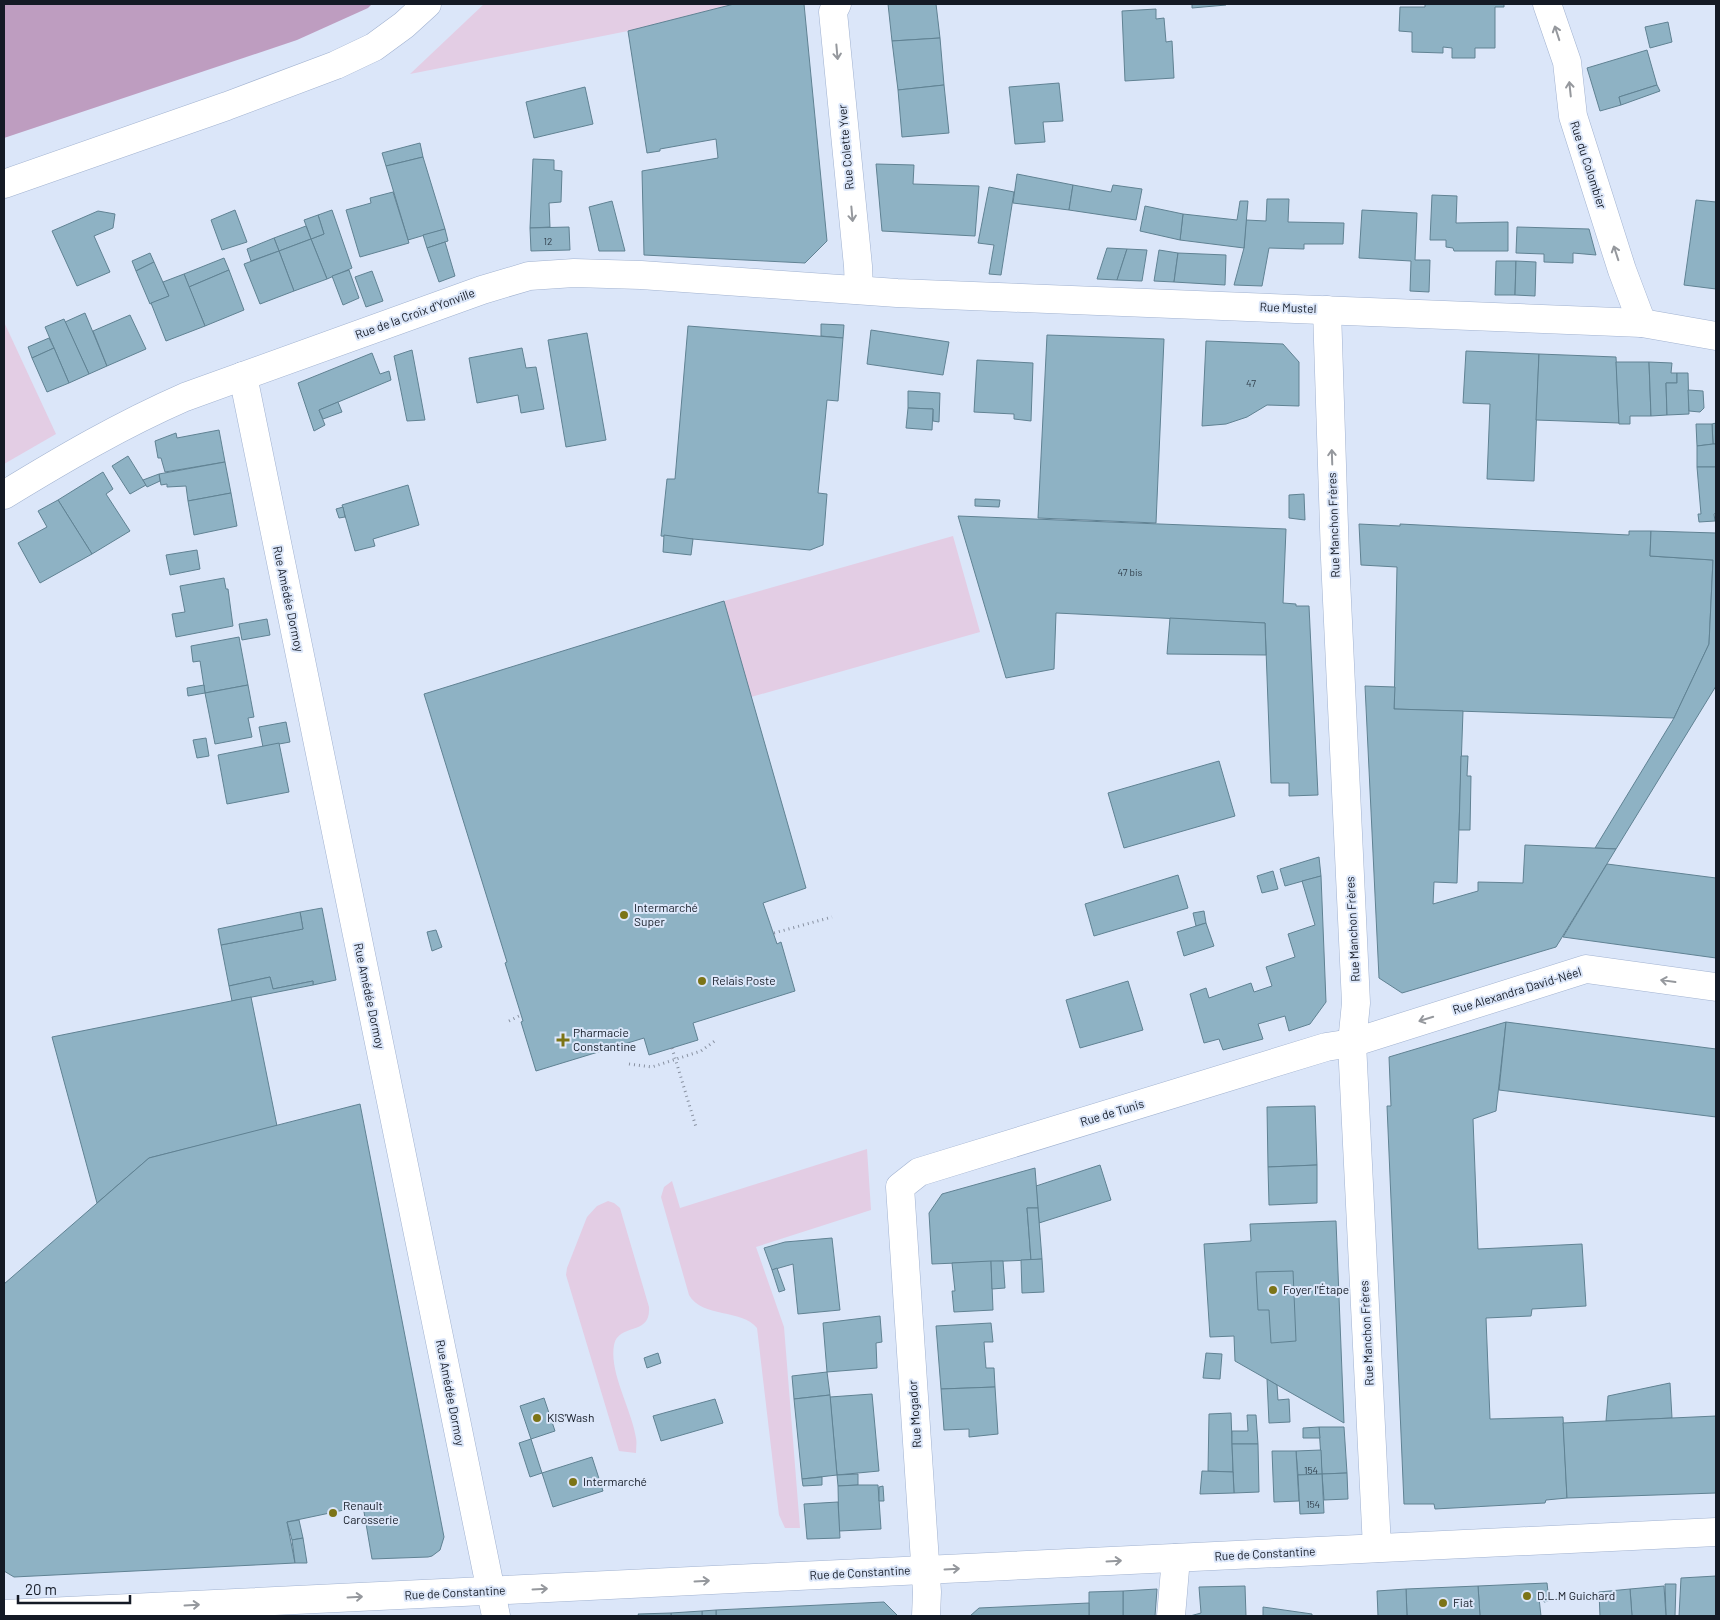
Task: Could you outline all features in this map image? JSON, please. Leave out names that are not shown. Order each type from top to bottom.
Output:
[{"type":"street","points":[[4,184],[336,65],[374,47],[404,25],[427,4]]},
{"type":"street","name":"Rue Colette Yver","points":[[837,4],[833,12],[859,290]]},
{"type":"street","name":"Rue du Colombier","points":[[1547,4],[1567,62],[1572,116],[1622,270],[1642,323]]},
{"type":"street","name":"Rue de la Croix d'Yonville","points":[[4,495],[85,446],[141,416],[185,397],[482,290],[529,276],[574,273],[641,275],[859,290]]},
{"type":"street","name":"Rue Mustel","points":[[859,290],[1642,323],[1716,336]]},
{"type":"street","name":"Rue Manchon Frères","points":[[1327,310],[1335,558],[1356,1003],[1352,1043],[1377,1548]]},
{"type":"street","name":"Rue Amédée Dormoy","points":[[243,376],[493,1604]]},
{"type":"street","name":"Rue Alexandra David-Néel","points":[[1352,1043],[1586,970],[1716,987]]},
{"type":"street","name":"Rue de Tunis","points":[[900,1211],[900,1187],[920,1172],[1326,1047],[1352,1043]]},
{"type":"street","name":"Rue Mogador","points":[[900,1211],[925,1570],[926,1616]]},
{"type":"street","name":"Rue de Constantine","points":[[4,1614],[493,1604],[925,1570],[1716,1532]]},
{"type":"street","points":[[1172,1616],[1176,1558]]},
{"type":"path","points":[[774,933],[832,917]]},
{"type":"path","points":[[509,1021],[521,1015]]},
{"type":"path","points":[[629,1064],[652,1067],[701,1052],[716,1040]]},
{"type":"path","points":[[672,1048],[696,1127]]},
{"type":"shaded area","points":[[4,4],[372,4],[368,8],[297,40],[4,138]]},
{"type":"shaded area","points":[[484,4],[734,4],[628,31],[410,74]]},
{"type":"shaded area","points":[[4,322],[56,434],[4,464]]},
{"type":"shaded area","points":[[953,536],[980,632],[751,697],[724,601]]},
{"type":"shaded area","points":[[867,1149],[871,1210],[756,1247],[784,1327],[800,1528],[785,1528],[779,1515],[757,1328],[742,1318],[703,1307],[689,1295],[661,1197],[664,1187],[672,1181],[680,1208]]},
{"type":"shaded area","points":[[608,1201],[620,1208],[649,1307],[645,1322],[617,1338],[613,1356],[618,1379],[634,1427],[636,1453],[619,1451],[566,1275],[587,1217],[597,1206]]},
{"type":"building","points":[[734,4],[804,4],[827,241],[805,263],[644,255],[642,171],[718,158],[716,139],[647,153],[628,31]]},
{"type":"building","points":[[888,4],[936,4],[940,38],[892,41]]},
{"type":"building","points":[[1192,4],[1226,4],[1226,5],[1192,8]]},
{"type":"building","points":[[1425,4],[1504,4],[1504,7],[1495,7],[1495,48],[1475,48],[1475,58],[1452,58],[1452,48],[1443,47],[1443,53],[1412,52],[1412,32],[1399,31],[1400,7],[1425,7]]},
{"type":"building","points":[[1156,9],[1156,19],[1164,18],[1166,42],[1172,41],[1174,78],[1125,81],[1122,11]]},
{"type":"building","points":[[1668,22],[1672,42],[1650,48],[1645,27]]},
{"type":"building","points":[[940,38],[944,85],[898,90],[892,41]]},
{"type":"building","points":[[1647,50],[1657,85],[1619,97],[1621,105],[1600,111],[1587,68]]},
{"type":"building","points":[[1059,83],[1063,121],[1043,122],[1045,142],[1015,144],[1009,87]]},
{"type":"building","points":[[944,85],[949,133],[902,137],[898,90]]},
{"type":"building","points":[[1657,85],[1660,91],[1621,105],[1619,97]]},
{"type":"building","points":[[585,87],[593,124],[534,138],[526,102]]},
{"type":"building","points":[[420,143],[423,157],[386,166],[382,153]]},
{"type":"building","points":[[423,157],[445,229],[408,240],[386,166]]},
{"type":"building","points":[[533,159],[554,160],[554,170],[562,171],[561,202],[549,203],[550,227],[530,228]]},
{"type":"building","points":[[876,164],[914,165],[913,184],[979,186],[975,236],[882,231]]},
{"type":"building","points":[[1017,174],[1073,185],[1069,210],[1013,203]]},
{"type":"building","points":[[1073,185],[1111,192],[1113,185],[1142,189],[1136,220],[1069,210]]},
{"type":"building","points":[[989,187],[1014,192],[1001,275],[989,274],[994,245],[978,243]]},
{"type":"building","points":[[393,192],[409,243],[360,257],[346,210],[371,203],[370,198]]},
{"type":"building","points":[[1432,195],[1457,196],[1456,223],[1508,222],[1508,251],[1454,251],[1453,248],[1446,247],[1446,240],[1430,240]]},
{"type":"building","points":[[1267,199],[1289,199],[1288,222],[1344,223],[1343,244],[1304,244],[1304,249],[1269,248],[1262,286],[1234,285],[1244,248],[1246,220],[1266,221]]},
{"type":"building","points":[[1696,200],[1716,202],[1716,289],[1684,285]]},
{"type":"building","points":[[612,201],[625,251],[599,251],[589,207]]},
{"type":"building","points":[[1240,201],[1248,201],[1244,248],[1180,240],[1183,214],[1237,220]]},
{"type":"building","points":[[1145,206],[1183,214],[1180,240],[1140,231]]},
{"type":"building","points":[[235,210],[247,242],[222,250],[211,220]]},
{"type":"building","points":[[332,210],[352,268],[327,279],[311,239],[324,234],[318,215]]},
{"type":"building","points":[[1362,210],[1417,213],[1415,260],[1430,260],[1429,292],[1410,291],[1411,261],[1359,258]]},
{"type":"building","points":[[98,211],[115,214],[113,228],[94,236],[110,272],[77,286],[52,231]]},
{"type":"building","points":[[318,215],[324,234],[311,239],[304,220]]},
{"type":"building","points":[[306,226],[311,239],[279,251],[274,238]]},
{"type":"building","points":[[569,227],[570,250],[531,251],[530,228]]},
{"type":"building","points":[[1517,227],[1589,229],[1596,255],[1573,253],[1573,263],[1544,262],[1544,254],[1516,253]]},
{"type":"building","points":[[445,229],[448,241],[427,248],[423,235]]},
{"type":"building","points":[[274,238],[279,251],[251,261],[247,249]]},
{"type":"building","points":[[311,239],[327,279],[294,291],[279,251]]},
{"type":"building","points":[[445,242],[455,276],[439,282],[427,248]]},
{"type":"building","points":[[1107,248],[1127,249],[1117,280],[1097,279]]},
{"type":"building","points":[[1127,249],[1147,250],[1142,281],[1117,280]]},
{"type":"building","points":[[1159,250],[1178,253],[1174,282],[1154,281]]},
{"type":"building","points":[[279,251],[294,291],[260,304],[244,264]]},
{"type":"building","points":[[150,253],[154,262],[136,271],[132,261]]},
{"type":"building","points":[[1178,253],[1226,255],[1225,285],[1174,282]]},
{"type":"building","points":[[224,258],[229,270],[189,287],[184,274]]},
{"type":"building","points":[[1496,261],[1516,261],[1515,295],[1495,295]]},
{"type":"building","points":[[1516,261],[1536,262],[1535,296],[1515,295]]},
{"type":"building","points":[[154,262],[169,296],[150,304],[136,271]]},
{"type":"building","points":[[229,270],[244,310],[205,326],[189,287]]},
{"type":"building","points":[[349,270],[359,298],[343,305],[332,276]]},
{"type":"building","points":[[372,271],[383,301],[366,307],[355,277]]},
{"type":"building","points":[[184,274],[205,326],[166,341],[151,303],[169,296],[163,282]]},
{"type":"building","points":[[85,313],[107,366],[89,374],[65,322]]},
{"type":"building","points":[[130,315],[146,349],[107,366],[93,331]]},
{"type":"building","points":[[64,319],[89,374],[69,383],[45,327]]},
{"type":"building","points":[[821,324],[844,325],[843,338],[821,336]]},
{"type":"building","points":[[688,326],[843,338],[838,401],[827,400],[818,493],[827,494],[823,545],[810,550],[661,536],[667,479],[675,479]]},
{"type":"building","points":[[871,330],[949,342],[943,375],[867,364]]},
{"type":"building","points":[[587,333],[606,440],[566,447],[548,340]]},
{"type":"building","points":[[1047,335],[1164,339],[1156,523],[1038,518]]},
{"type":"building","points":[[49,338],[54,348],[32,358],[28,347]]},
{"type":"building","points":[[1206,341],[1283,344],[1299,362],[1299,406],[1267,405],[1247,417],[1226,424],[1202,426]]},
{"type":"building","points":[[54,348],[69,383],[47,392],[32,358]]},
{"type":"building","points":[[522,348],[526,368],[536,367],[544,409],[521,413],[518,395],[477,403],[469,358]]},
{"type":"building","points":[[412,350],[425,420],[407,421],[394,356]]},
{"type":"building","points":[[1466,351],[1539,354],[1534,481],[1487,479],[1490,404],[1463,403]]},
{"type":"building","points":[[372,353],[380,374],[389,371],[391,380],[319,410],[325,425],[314,431],[298,383]]},
{"type":"building","points":[[1539,354],[1616,357],[1619,423],[1536,420]]},
{"type":"building","points":[[977,360],[1033,363],[1031,421],[1014,419],[1014,414],[974,412]]},
{"type":"building","points":[[1616,362],[1649,362],[1651,416],[1630,416],[1630,424],[1619,424]]},
{"type":"building","points":[[1649,362],[1672,363],[1671,373],[1677,373],[1677,383],[1666,383],[1667,415],[1651,416]]},
{"type":"building","points":[[1677,373],[1688,373],[1689,414],[1667,415],[1666,383],[1677,383]]},
{"type":"building","points":[[1688,390],[1703,391],[1704,408],[1700,412],[1689,411]]},
{"type":"building","points":[[908,391],[940,393],[939,422],[933,421],[933,409],[908,408]]},
{"type":"building","points":[[338,402],[342,412],[323,419],[319,410]]},
{"type":"building","points":[[908,408],[933,409],[932,430],[906,428]]},
{"type":"building","points":[[1716,423],[1716,444],[1713,444],[1712,424]]},
{"type":"building","points":[[1696,424],[1712,424],[1713,444],[1697,446]]},
{"type":"building","points":[[219,430],[225,462],[165,472],[161,458],[158,458],[155,441],[176,433],[177,438]]},
{"type":"building","points":[[1716,444],[1716,467],[1697,467],[1697,446]]},
{"type":"building","points":[[128,456],[146,485],[130,494],[112,466]]},
{"type":"building","points":[[225,462],[231,493],[188,501],[186,486],[167,487],[167,484],[161,485],[159,474]]},
{"type":"building","points":[[1697,467],[1716,467],[1715,521],[1699,522],[1698,514],[1701,514]]},
{"type":"building","points":[[103,472],[113,489],[106,494],[130,531],[92,554],[58,500]]},
{"type":"building","points":[[159,474],[160,481],[147,487],[143,480]]},
{"type":"building","points":[[408,485],[419,525],[373,539],[375,546],[355,551],[342,505]]},
{"type":"building","points":[[231,493],[237,526],[194,535],[188,501]]},
{"type":"building","points":[[1304,494],[1305,520],[1289,518],[1289,495]]},
{"type":"building","points":[[975,499],[1000,500],[999,507],[975,506]]},
{"type":"building","points":[[58,500],[92,554],[40,583],[18,543],[47,527],[38,511]]},
{"type":"building","points":[[343,507],[345,517],[339,518],[336,509]]},
{"type":"building","points":[[958,516],[1286,529],[1283,603],[1309,606],[1318,795],[1289,796],[1289,783],[1271,783],[1265,623],[1056,613],[1054,669],[1006,678]]},
{"type":"building","points":[[1359,524],[1400,526],[1400,524],[1629,535],[1629,531],[1651,531],[1650,556],[1713,560],[1709,644],[1674,718],[1394,709],[1397,567],[1361,565]]},
{"type":"building","points":[[1651,531],[1716,533],[1716,686],[1616,849],[1595,848],[1674,718],[1709,644],[1713,560],[1650,556]]},
{"type":"building","points":[[664,535],[693,539],[691,555],[663,552]]},
{"type":"building","points":[[197,550],[200,569],[170,575],[166,555]]},
{"type":"building","points":[[224,578],[226,589],[228,589],[233,626],[176,637],[172,614],[185,612],[180,586]]},
{"type":"building","points":[[724,601],[806,888],[763,903],[777,944],[781,942],[795,991],[693,1023],[698,1040],[649,1055],[644,1038],[536,1071],[505,963],[507,962],[424,694]]},
{"type":"building","points":[[1170,618],[1265,623],[1266,655],[1167,654]]},
{"type":"building","points":[[267,619],[270,635],[242,640],[239,624]]},
{"type":"building","points":[[239,637],[248,685],[205,693],[200,661],[193,662],[191,646]]},
{"type":"building","points":[[204,685],[205,693],[188,696],[187,688]]},
{"type":"building","points":[[248,685],[254,717],[248,718],[252,737],[215,744],[205,693]]},
{"type":"building","points":[[1365,686],[1395,687],[1394,709],[1463,711],[1457,883],[1434,882],[1433,904],[1478,891],[1478,882],[1523,883],[1525,845],[1616,849],[1556,947],[1402,993],[1379,978]]},
{"type":"building","points":[[286,722],[290,742],[263,747],[259,727]]},
{"type":"building","points":[[206,738],[209,756],[197,758],[193,740]]},
{"type":"building","points":[[279,743],[289,792],[227,804],[218,755]]},
{"type":"building","points":[[1461,756],[1468,756],[1467,776],[1471,776],[1470,830],[1459,830]]},
{"type":"building","points":[[1219,761],[1235,816],[1124,848],[1108,793]]},
{"type":"building","points":[[1319,857],[1321,876],[1285,886],[1280,869]]},
{"type":"building","points":[[1607,864],[1716,878],[1716,958],[1563,937]]},
{"type":"building","points":[[1273,871],[1278,889],[1262,893],[1257,876]]},
{"type":"building","points":[[1178,875],[1188,908],[1094,936],[1085,904]]},
{"type":"building","points":[[1321,876],[1326,1002],[1310,1024],[1289,1031],[1285,1016],[1258,1024],[1263,1039],[1223,1050],[1219,1039],[1204,1043],[1190,994],[1206,988],[1209,998],[1251,983],[1254,992],[1272,986],[1266,967],[1295,957],[1288,934],[1315,925],[1302,881]]},
{"type":"building","points":[[322,908],[336,980],[313,985],[313,981],[273,989],[270,977],[229,986],[221,945],[303,929],[300,912]]},
{"type":"building","points":[[1204,911],[1206,923],[1196,926],[1193,913]]},
{"type":"building","points":[[300,912],[303,929],[221,945],[218,929]]},
{"type":"building","points":[[1206,923],[1214,946],[1184,956],[1177,932]]},
{"type":"building","points":[[436,930],[442,947],[432,951],[427,932]]},
{"type":"building","points":[[270,977],[273,989],[313,981],[313,985],[232,1001],[229,986]]},
{"type":"building","points":[[1128,981],[1143,1030],[1080,1048],[1066,1000]]},
{"type":"building","points":[[251,997],[277,1126],[149,1158],[97,1203],[52,1037]]},
{"type":"building","points":[[1506,1022],[1496,1111],[1473,1119],[1478,1249],[1582,1244],[1586,1306],[1532,1309],[1531,1316],[1486,1318],[1490,1419],[1563,1417],[1567,1498],[1546,1500],[1545,1503],[1435,1509],[1434,1504],[1404,1504],[1387,1106],[1391,1106],[1389,1057]]},
{"type":"building","points":[[1506,1022],[1716,1049],[1716,1117],[1499,1090]]},
{"type":"building","points":[[360,1104],[444,1537],[440,1550],[428,1557],[372,1559],[363,1506],[287,1522],[295,1563],[14,1577],[4,1571],[4,1284],[149,1158]]},
{"type":"building","points":[[1315,1106],[1317,1165],[1268,1167],[1267,1107]]},
{"type":"building","points":[[1100,1165],[1111,1200],[1039,1223],[1036,1186]]},
{"type":"building","points":[[1317,1165],[1317,1203],[1269,1205],[1268,1167]]},
{"type":"building","points":[[1035,1168],[1038,1208],[1027,1208],[1031,1260],[932,1264],[929,1213],[942,1194]]},
{"type":"building","points":[[1027,1208],[1038,1208],[1042,1259],[1031,1260]]},
{"type":"building","name":"Foyer l'Étape","points":[[1336,1221],[1344,1423],[1235,1361],[1234,1336],[1210,1337],[1204,1244],[1251,1241],[1250,1224]]},
{"type":"building","points":[[832,1238],[840,1310],[798,1314],[793,1264],[772,1270],[764,1248],[785,1242]]},
{"type":"building","points":[[1042,1259],[1044,1292],[1022,1293],[1021,1260]]},
{"type":"building","points":[[991,1261],[993,1310],[954,1312],[952,1291],[955,1291],[952,1263]]},
{"type":"building","points":[[991,1261],[1003,1261],[1005,1288],[992,1289]]},
{"type":"building","points":[[777,1268],[785,1290],[779,1292],[772,1270]]},
{"type":"building","points":[[1293,1271],[1296,1341],[1271,1343],[1269,1310],[1258,1310],[1256,1272]]},
{"type":"building","points":[[880,1316],[882,1342],[876,1343],[877,1368],[827,1372],[823,1323]]},
{"type":"building","points":[[991,1323],[993,1342],[984,1342],[986,1368],[994,1368],[995,1387],[941,1389],[936,1326]]},
{"type":"building","points":[[658,1353],[661,1363],[647,1368],[644,1358]]},
{"type":"building","points":[[1206,1353],[1222,1354],[1220,1379],[1203,1378]]},
{"type":"building","points":[[827,1372],[830,1395],[794,1399],[792,1376]]},
{"type":"building","points":[[1267,1379],[1277,1385],[1278,1400],[1289,1399],[1290,1422],[1269,1423]]},
{"type":"building","points":[[1670,1383],[1672,1418],[1606,1421],[1608,1396]]},
{"type":"building","points":[[995,1387],[998,1434],[969,1437],[969,1429],[944,1430],[941,1389]]},
{"type":"building","points":[[872,1394],[879,1471],[837,1475],[830,1397]]},
{"type":"building","points":[[830,1395],[837,1475],[802,1479],[794,1399]]},
{"type":"building","name":"KIS'Wash","points":[[544,1398],[555,1431],[531,1439],[520,1406]]},
{"type":"building","points":[[715,1399],[723,1423],[661,1441],[653,1416]]},
{"type":"building","points":[[1231,1413],[1233,1472],[1208,1471],[1209,1414]]},
{"type":"building","points":[[1247,1415],[1256,1415],[1258,1444],[1232,1444],[1232,1431],[1248,1431]]},
{"type":"building","points":[[1716,1416],[1716,1493],[1567,1498],[1563,1423]]},
{"type":"building","points":[[1319,1427],[1344,1427],[1347,1473],[1322,1474]]},
{"type":"building","points":[[1319,1427],[1320,1438],[1303,1438],[1303,1428]]},
{"type":"building","points":[[531,1439],[542,1473],[530,1477],[519,1443]]},
{"type":"building","points":[[1232,1444],[1258,1444],[1259,1492],[1234,1493]]},
{"type":"building","points":[[1321,1450],[1322,1474],[1298,1475],[1296,1451]]},
{"type":"building","points":[[1272,1451],[1296,1451],[1299,1501],[1274,1502]]},
{"type":"building","name":"Intermarché","points":[[592,1457],[603,1491],[553,1507],[542,1473]]},
{"type":"building","points":[[1202,1471],[1233,1472],[1234,1493],[1200,1494]]},
{"type":"building","points":[[1347,1473],[1348,1499],[1324,1500],[1322,1474]]},
{"type":"building","points":[[858,1474],[858,1485],[838,1486],[837,1475]]},
{"type":"building","points":[[1322,1474],[1324,1513],[1300,1514],[1298,1475]]},
{"type":"building","points":[[822,1477],[822,1485],[803,1486],[802,1479]]},
{"type":"building","points":[[878,1485],[881,1529],[839,1531],[838,1486]]},
{"type":"building","points":[[883,1486],[884,1501],[879,1501],[879,1487]]},
{"type":"building","points":[[838,1502],[840,1538],[807,1539],[804,1504]]},
{"type":"building","points":[[299,1520],[303,1538],[292,1540],[287,1522]]},
{"type":"building","points":[[303,1538],[307,1563],[295,1563],[292,1540]]},
{"type":"building","points":[[1716,1576],[1716,1616],[1679,1616],[1681,1578]]},
{"type":"building","points":[[1547,1583],[1549,1601],[1544,1602],[1544,1597],[1539,1598],[1541,1616],[1480,1616],[1478,1586]]},
{"type":"building","points":[[1665,1584],[1676,1584],[1675,1616],[1666,1616]]},
{"type":"building","points":[[1245,1586],[1246,1616],[1190,1616],[1201,1613],[1199,1587]]},
{"type":"building","name":"Fiat","points":[[1478,1586],[1480,1616],[1407,1616],[1406,1589]]},
{"type":"building","points":[[1664,1586],[1666,1616],[1632,1616],[1630,1589]]},
{"type":"building","points":[[1157,1589],[1155,1616],[1123,1616],[1123,1591]]},
{"type":"building","points":[[1406,1589],[1407,1616],[1378,1616],[1377,1591]]},
{"type":"building","points":[[1630,1589],[1632,1616],[1600,1616],[1599,1592]]},
{"type":"building","points":[[1123,1591],[1123,1616],[1089,1616],[1089,1592]]},
{"type":"building","points":[[884,1602],[898,1616],[716,1616],[716,1610]]},
{"type":"building","points":[[1089,1603],[1089,1616],[970,1616],[979,1608]]},
{"type":"building","points":[[1263,1607],[1312,1614],[1312,1616],[1263,1616]]},
{"type":"building","points":[[716,1610],[716,1616],[702,1616],[702,1611]]},
{"type":"building","points":[[702,1611],[702,1616],[671,1616],[671,1613]]},
{"type":"building","points":[[671,1613],[671,1616],[639,1616],[638,1614]]},
{"type":"place","name":"Intermarché Super","points":[[624,915]]},
{"type":"place","name":"Relais Poste","points":[[702,981]]},
{"type":"place","name":"Pharmacie Constantine","points":[[563,1040]]},
{"type":"place","name":"Foyer l'Étape","points":[[1273,1290]]},
{"type":"place","name":"KIS'Wash","points":[[537,1418]]},
{"type":"place","name":"Intermarché","points":[[573,1482]]},
{"type":"place","name":"Renault Carosserie","points":[[333,1513]]},
{"type":"place","name":"D.L.M Guichard","points":[[1527,1596]]},
{"type":"place","name":"Fiat","points":[[1443,1603]]}]
